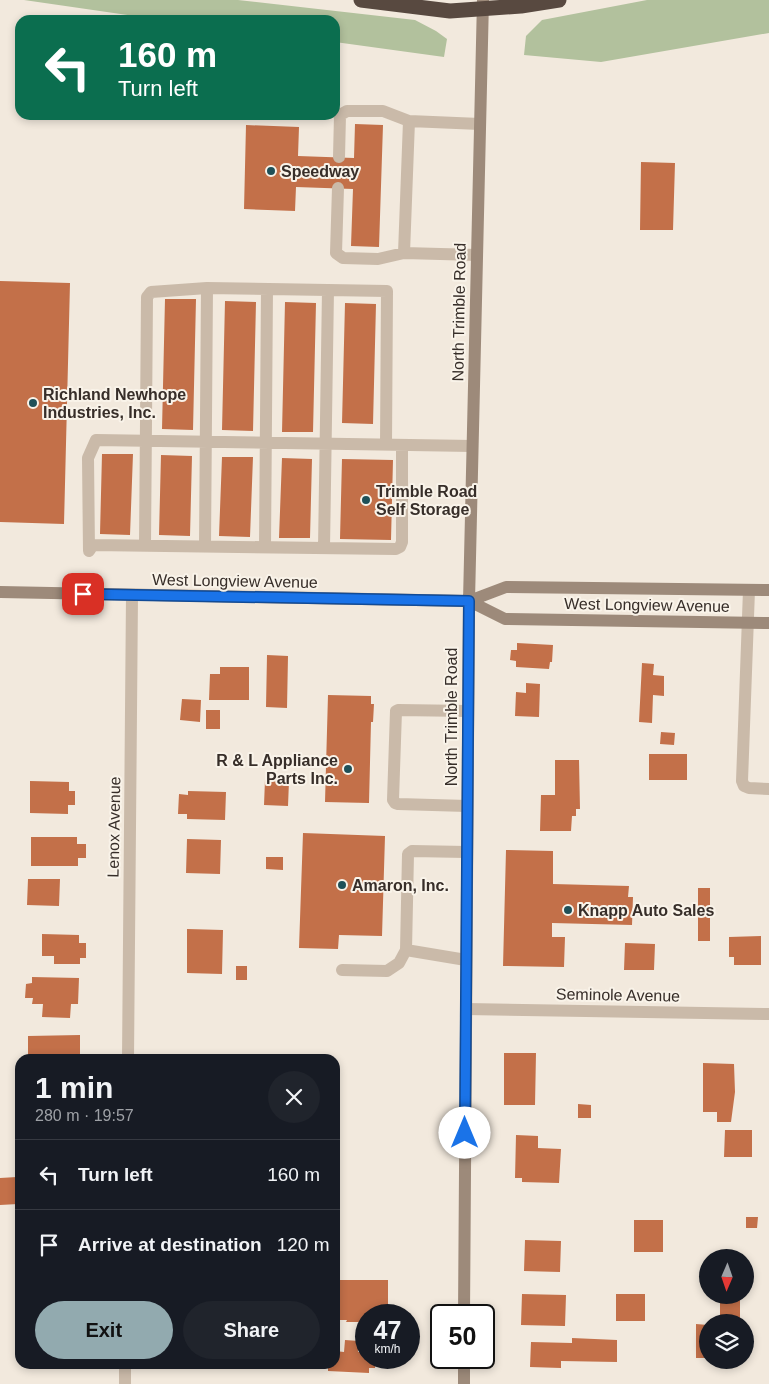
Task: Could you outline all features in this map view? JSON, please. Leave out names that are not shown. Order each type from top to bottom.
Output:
[{"type":"highway","points":[[361,0],[450,11],[483,5],[559,0]]},
{"type":"main road","name":"North Trimble Road","points":[[464,1304],[469,601],[483,5]]},
{"type":"main road","name":"West Longview Avenue","points":[[0,592],[469,601],[506,586],[769,590]]},
{"type":"main road","name":"West Longview Avenue","points":[[469,601],[505,619],[769,623]]},
{"type":"main road","points":[[464,1369],[464,1384]]},
{"type":"street","points":[[340,115],[346,110],[383,111],[409,121],[480,124]]},
{"type":"street","points":[[339,157],[340,120]]},
{"type":"street","points":[[404,253],[409,121]]},
{"type":"street","points":[[338,188],[336,252],[343,258],[378,259],[404,253],[477,255]]},
{"type":"street","points":[[205,546],[208,288]]},
{"type":"street","points":[[145,545],[147,297],[151,292],[158,290],[208,288],[387,292],[386,444]]},
{"type":"street","points":[[265,547],[267,289]]},
{"type":"street","points":[[324,548],[328,290]]},
{"type":"street","points":[[402,445],[402,542],[396,550],[93,545],[89,551],[88,468],[90,453],[96,440],[472,446]]},
{"type":"street","points":[[749,590],[742,781],[744,786],[749,788],[769,789]]},
{"type":"street","name":"Lenox Avenue","points":[[128,1054],[132,595]]},
{"type":"street","points":[[467,806],[398,804],[394,800],[396,712],[398,710],[468,711]]},
{"type":"street","points":[[342,970],[387,971],[399,963],[406,950],[408,854],[412,851],[466,852]]},
{"type":"street","points":[[406,950],[466,960]]},
{"type":"street","name":"Seminole Avenue","points":[[466,1009],[769,1014]]},
{"type":"street","points":[[125,1369],[125,1384]]},
{"type":"green space","points":[[24,0],[238,0],[415,20],[447,39],[444,57],[340,43],[340,15],[128,15]]},
{"type":"green space","points":[[647,0],[769,0],[769,33],[601,62],[524,55],[526,36],[542,20]]},
{"type":"building","points":[[355,124],[383,125],[379,247],[351,246],[353,189],[296,187],[295,211],[244,209],[246,125],[299,127],[298,156],[354,158]]},
{"type":"building","points":[[641,162],[675,163],[673,230],[640,230]]},
{"type":"building","name":"Richland Newhope Industries, Inc.","points":[[0,281],[70,283],[64,524],[0,522]]},
{"type":"building","points":[[165,299],[196,299],[193,430],[162,429]]},
{"type":"building","points":[[225,301],[256,302],[253,431],[222,430]]},
{"type":"building","points":[[285,302],[316,303],[313,432],[282,432]]},
{"type":"building","points":[[345,303],[376,304],[373,424],[342,423]]},
{"type":"building","points":[[102,454],[133,454],[130,535],[100,534]]},
{"type":"building","points":[[161,455],[192,456],[190,536],[159,535]]},
{"type":"building","points":[[222,457],[253,457],[250,537],[219,536]]},
{"type":"building","points":[[282,458],[312,459],[310,538],[279,538]]},
{"type":"building","name":"Trimble Road Self Storage","points":[[342,459],[393,460],[391,540],[340,539]]},
{"type":"building","points":[[517,643],[553,645],[552,662],[550,662],[549,669],[516,667],[516,661],[510,660],[511,650],[517,650]]},
{"type":"building","points":[[267,655],[288,656],[287,708],[266,707]]},
{"type":"building","points":[[642,663],[654,664],[653,675],[664,676],[664,696],[653,695],[652,723],[639,722]]},
{"type":"building","points":[[220,667],[249,667],[249,700],[209,700],[210,674],[220,674]]},
{"type":"building","points":[[526,683],[540,684],[539,717],[515,716],[516,692],[526,693]]},
{"type":"building","name":"R & L Appliance Parts Inc.","points":[[328,695],[371,696],[371,704],[374,704],[373,722],[371,722],[369,803],[325,802]]},
{"type":"building","points":[[182,699],[201,700],[200,722],[180,720]]},
{"type":"building","points":[[206,710],[220,710],[220,729],[206,729]]},
{"type":"building","points":[[661,732],[675,733],[674,745],[660,744]]},
{"type":"building","points":[[649,754],[687,754],[687,780],[649,780]]},
{"type":"building","points":[[555,760],[579,760],[580,809],[576,809],[576,816],[572,816],[571,831],[540,831],[541,795],[555,795]]},
{"type":"building","points":[[265,780],[289,781],[288,806],[264,805]]},
{"type":"building","points":[[30,781],[69,782],[69,791],[75,791],[75,805],[68,805],[68,814],[30,813]]},
{"type":"building","points":[[188,791],[226,792],[225,820],[187,819],[187,814],[178,814],[179,794],[188,795]]},
{"type":"building","name":"Amaron, Inc.","points":[[303,833],[385,836],[382,936],[339,935],[338,949],[299,948]]},
{"type":"building","points":[[31,837],[77,837],[77,844],[86,844],[86,858],[78,858],[78,866],[31,866]]},
{"type":"building","points":[[187,839],[221,840],[220,874],[186,873]]},
{"type":"building","name":"Knapp Auto Sales","points":[[506,850],[553,851],[553,884],[629,886],[628,897],[633,897],[632,925],[552,923],[552,937],[565,937],[564,967],[503,966]]},
{"type":"building","points":[[266,857],[283,857],[283,870],[266,869]]},
{"type":"building","points":[[28,879],[60,879],[59,906],[27,905]]},
{"type":"building","points":[[698,888],[710,888],[710,941],[698,941]]},
{"type":"building","points":[[187,929],[223,930],[222,974],[187,973]]},
{"type":"building","points":[[42,934],[79,935],[79,943],[86,943],[86,958],[80,958],[80,964],[54,964],[54,956],[42,956]]},
{"type":"building","points":[[761,936],[761,965],[734,965],[734,957],[729,957],[729,937]]},
{"type":"building","points":[[625,943],[655,944],[654,970],[624,970]]},
{"type":"building","points":[[236,966],[247,966],[247,980],[236,980]]},
{"type":"building","points":[[32,977],[79,978],[78,1004],[71,1004],[70,1018],[42,1017],[43,1004],[32,1004],[33,998],[25,998],[26,984],[32,983]]},
{"type":"building","points":[[80,1035],[80,1054],[28,1054],[28,1036]]},
{"type":"building","points":[[504,1053],[536,1053],[535,1105],[504,1105]]},
{"type":"building","points":[[703,1063],[734,1064],[735,1092],[731,1122],[717,1122],[717,1112],[703,1112]]},
{"type":"building","points":[[578,1104],[591,1105],[591,1118],[578,1118]]},
{"type":"building","points":[[725,1130],[752,1130],[752,1157],[724,1157]]},
{"type":"building","points":[[516,1135],[538,1136],[538,1148],[561,1149],[559,1183],[522,1182],[522,1178],[515,1178]]},
{"type":"building","points":[[15,1177],[15,1204],[0,1205],[0,1178]]},
{"type":"building","points":[[746,1217],[758,1217],[757,1228],[746,1228]]},
{"type":"building","points":[[634,1220],[663,1220],[663,1252],[634,1252]]},
{"type":"building","points":[[525,1240],[561,1241],[560,1272],[524,1271]]},
{"type":"building","points":[[340,1280],[388,1280],[388,1304],[355,1304],[355,1322],[340,1320]]},
{"type":"building","points":[[522,1294],[566,1295],[565,1326],[521,1325]]},
{"type":"building","points":[[616,1294],[645,1294],[645,1321],[616,1321]]},
{"type":"building","points":[[720,1304],[740,1304],[740,1314],[720,1314]]},
{"type":"building","points":[[696,1324],[699,1324],[699,1358],[696,1358]]},
{"type":"building","points":[[572,1338],[617,1340],[617,1362],[561,1361],[561,1368],[530,1367],[531,1342],[572,1343]]},
{"type":"building","points":[[345,1340],[355,1341],[355,1369],[369,1369],[369,1373],[328,1371],[328,1369],[340,1369],[340,1352],[344,1352]]},
{"type":"place","name":"Speedway","points":[[271,171]]},
{"type":"place","name":"Richland Newhope Industries, Inc.","points":[[33,403]]},
{"type":"place","name":"Trimble Road Self Storage","points":[[366,500]]},
{"type":"place","name":"R & L Appliance Parts Inc.","points":[[348,769]]},
{"type":"place","name":"Amaron, Inc.","points":[[342,885]]},
{"type":"place","name":"Knapp Auto Sales","points":[[568,910]]},
{"type":"route","points":[[83,594],[469,601],[465,1133]]}]
